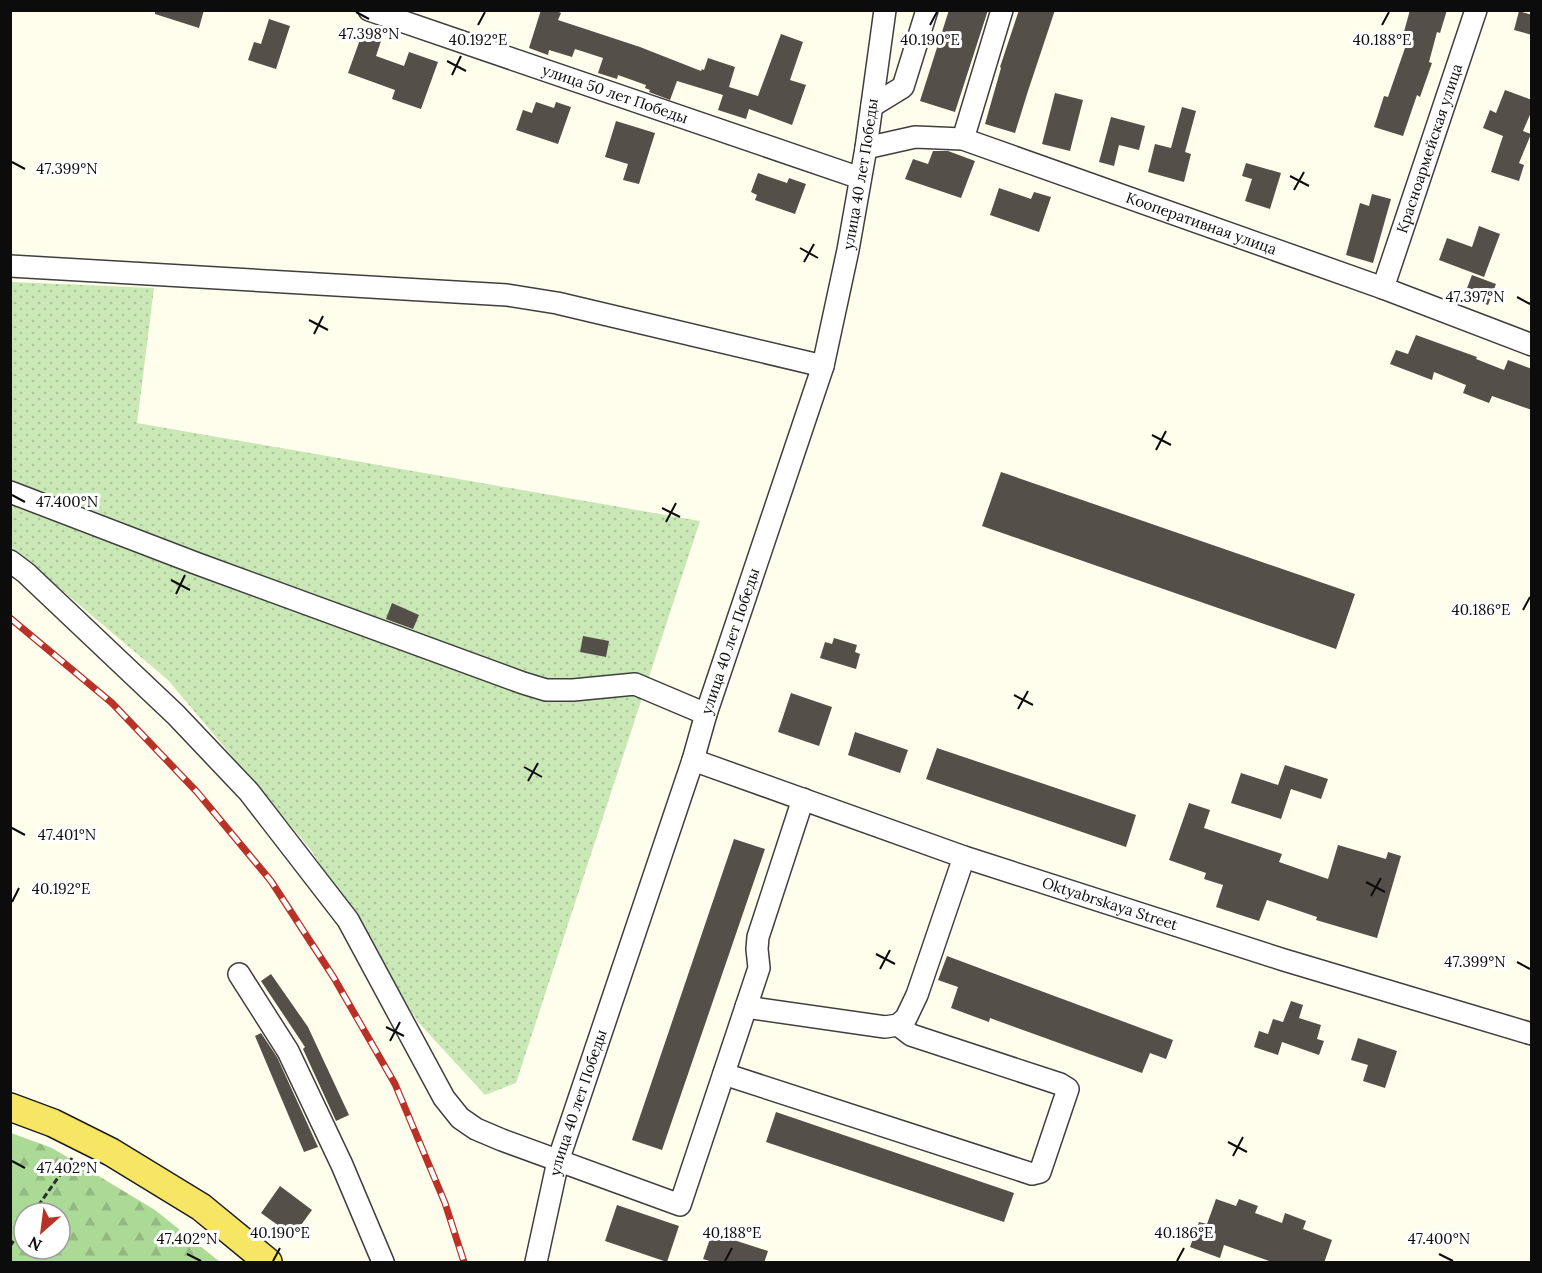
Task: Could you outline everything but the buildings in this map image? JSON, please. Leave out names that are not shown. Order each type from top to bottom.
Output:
[{"type":"main road","points":[[10,1107],[53,1123],[111,1152],[201,1207],[268,1263]]},
{"type":"street","name":"улица 50 лет Победы","points":[[369,10],[860,178]]},
{"type":"street","name":"улица 40 лет Победы","points":[[536,1263],[558,1161],[823,366],[848,249],[866,148],[885,10]]},
{"type":"street","points":[[872,106],[903,87],[927,10]]},
{"type":"street","points":[[963,139],[1002,10]]},
{"type":"street","name":"Красноармейская улица","points":[[1383,288],[1476,10]]},
{"type":"street","name":"Кооперативная улица","points":[[866,148],[915,137],[963,139],[1383,288],[1532,345]]},
{"type":"street","points":[[10,266],[507,295],[557,303],[823,366]]},
{"type":"street","points":[[10,492],[198,564],[523,683],[546,690],[635,684],[706,714]]},
{"type":"street","points":[[10,561],[43,589],[176,715],[249,792],[348,920],[444,1098],[460,1118],[476,1129],[502,1140],[680,1205],[759,968],[758,937],[803,799]]},
{"type":"street","name":"Oktyabrskaya Street","points":[[693,760],[964,857],[1284,960],[1532,1034]]},
{"type":"street","points":[[746,1007],[885,1027],[898,1024],[906,1018],[917,995],[964,857]]},
{"type":"street","points":[[239,974],[288,1051],[342,1165],[383,1263]]},
{"type":"street","points":[[724,1074],[1032,1174],[1041,1172],[1068,1089],[1060,1084],[911,1035],[898,1024]]},
{"type":"path","points":[[41,1201],[85,1139]]},
{"type":"green space","points":[[11,282],[154,288],[137,423],[700,521],[516,1083],[485,1095],[418,1022],[311,850],[168,680],[11,547]]},
{"type":"green space","points":[[11,1133],[52,1148],[155,1210],[220,1262],[11,1262]]},
{"type":"railway","points":[[10,618],[112,703],[197,792],[271,881],[334,978],[395,1084],[445,1203],[464,1262]]}]
